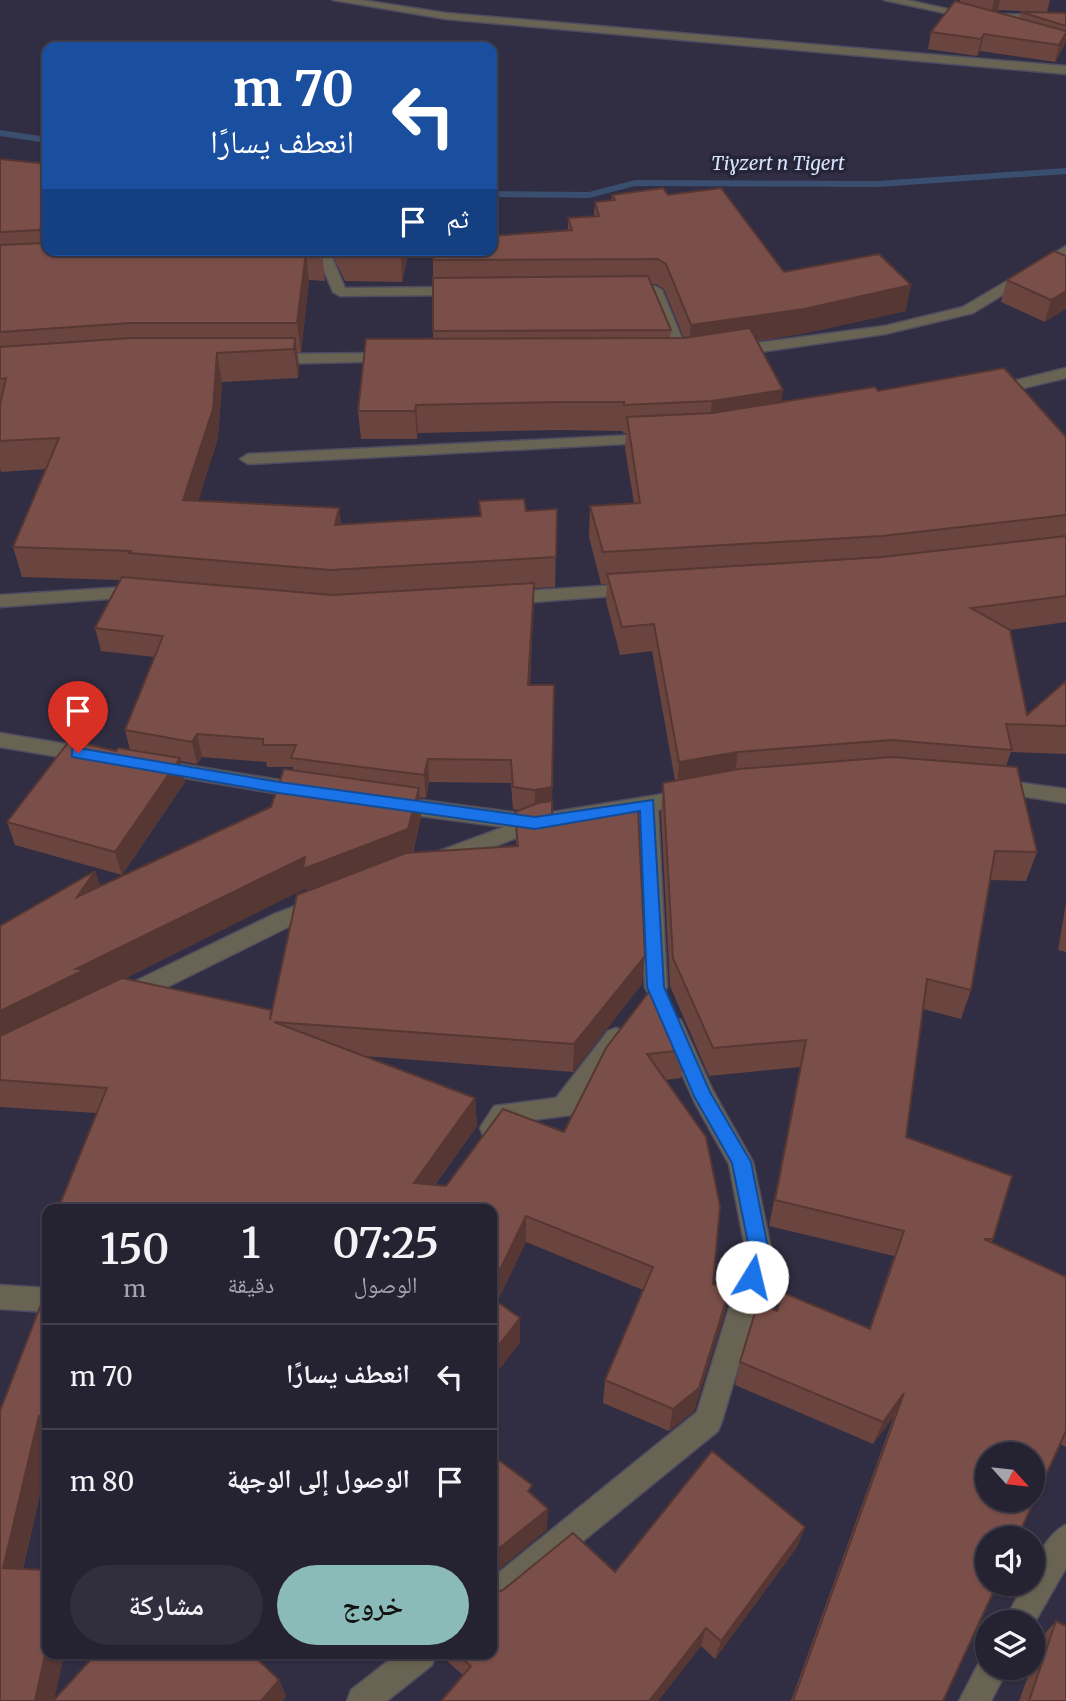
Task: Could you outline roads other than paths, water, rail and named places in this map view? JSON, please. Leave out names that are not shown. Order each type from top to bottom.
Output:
[{"type":"street","points":[[339,0],[446,16],[1066,70]]},
{"type":"street","points":[[890,0],[978,17],[1028,32]]},
{"type":"street","points":[[978,17],[1066,18]]},
{"type":"street","points":[[723,353],[885,330],[968,310],[1066,250]]},
{"type":"street","points":[[325,256],[340,292],[477,291]]},
{"type":"street","points":[[614,290],[655,290],[682,358]]},
{"type":"street","points":[[261,359],[413,358]]},
{"type":"street","points":[[971,394],[1026,385],[1066,373]]},
{"type":"street","points":[[248,459],[667,439]]},
{"type":"street","points":[[494,598],[655,589]]},
{"type":"street","points":[[0,601],[129,591],[157,593]]},
{"type":"street","points":[[0,740],[107,758]]},
{"type":"street","points":[[134,763],[319,794]]},
{"type":"street","points":[[968,784],[1066,796]]},
{"type":"street","points":[[421,867],[535,823],[709,793]]},
{"type":"street","points":[[373,801],[535,823]]},
{"type":"street","points":[[497,1593],[708,1421],[760,1253],[741,1162],[703,1096],[656,987],[647,804]]},
{"type":"street","points":[[110,1004],[282,920],[345,896]]},
{"type":"street","points":[[479,1145],[503,1114],[564,1108],[656,987]]},
{"type":"street","points":[[0,1297],[42,1300]]},
{"type":"street","points":[[1026,1610],[1066,1540]]},
{"type":"street","points":[[362,1701],[415,1659]]},
{"type":"street","points":[[974,1701],[986,1680]]},
{"type":"waterway","name":"Tiɣzert n Tigert","points":[[0,133],[42,139]]},
{"type":"waterway","name":"Tiɣzert n Tigert","points":[[497,194],[589,195],[635,183],[878,184],[1066,171]]}]
